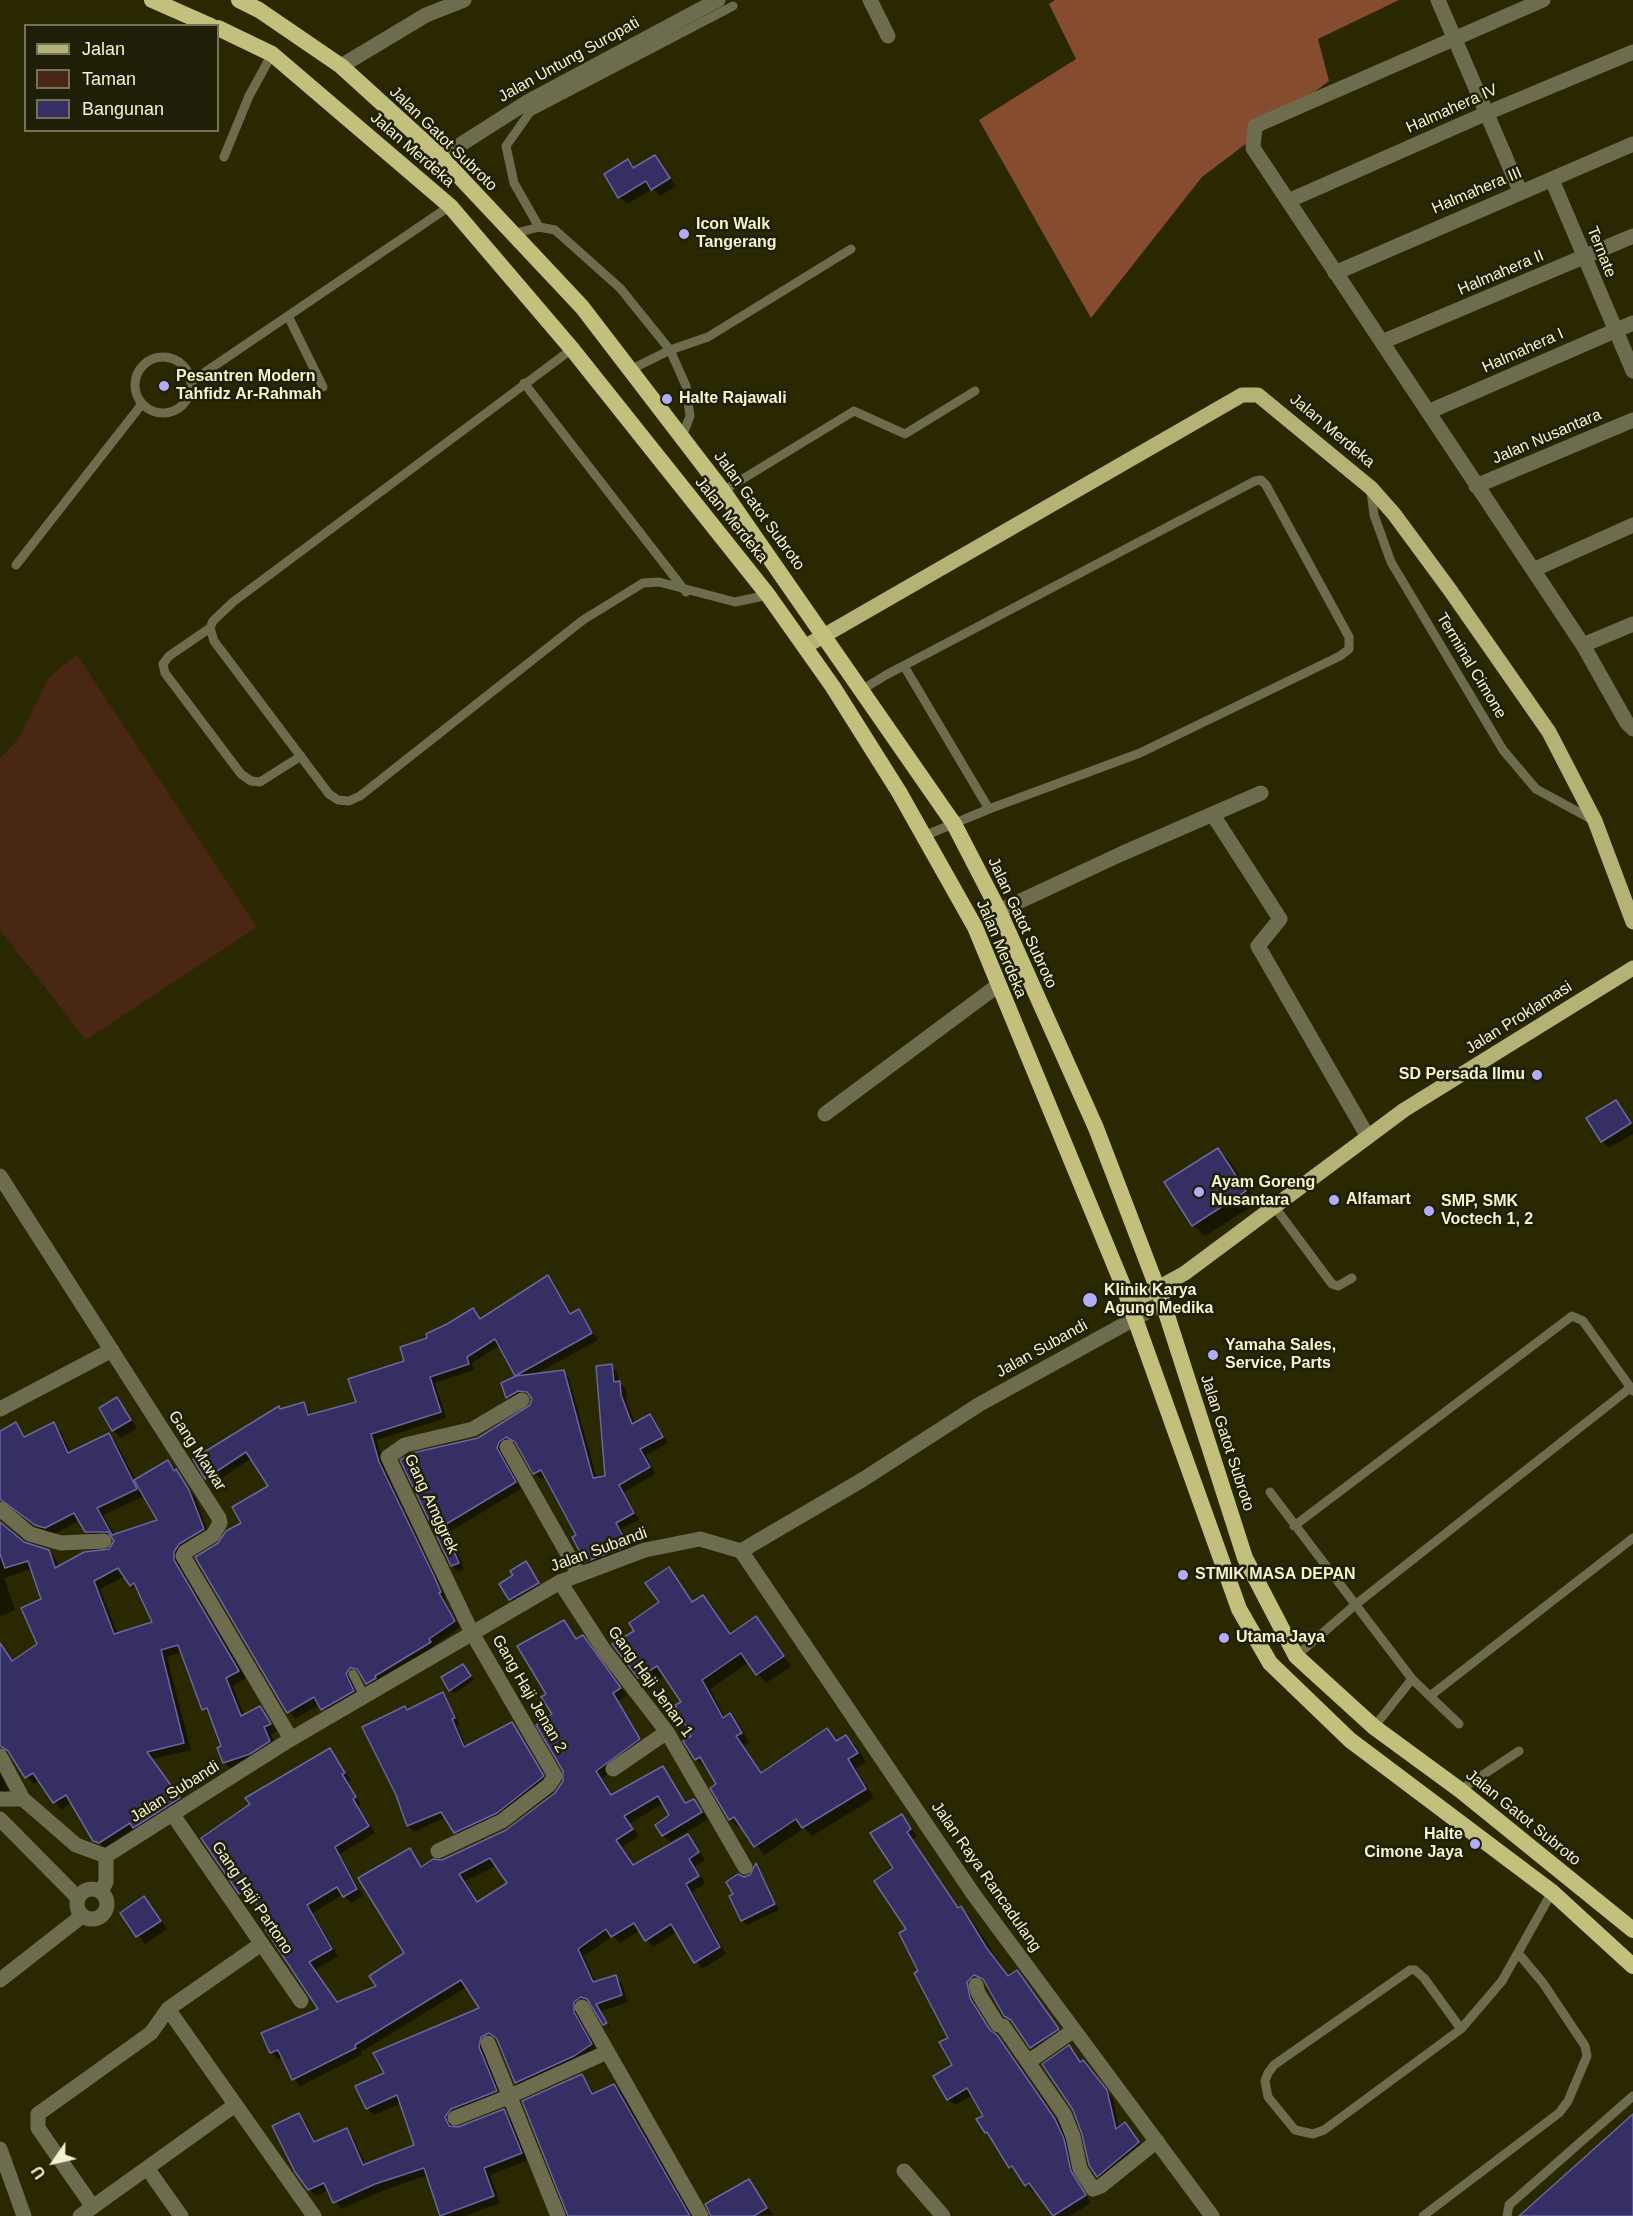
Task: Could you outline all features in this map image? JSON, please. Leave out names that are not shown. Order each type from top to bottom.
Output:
[{"type":"highway","points":[[152,0],[206,24]]},
{"type":"highway","name":"Jalan Gatot Subroto","points":[[239,0],[259,10],[340,66],[441,157],[582,307],[723,491],[824,633],[954,824],[999,911],[1096,1128],[1160,1296],[1245,1558],[1296,1656],[1374,1727],[1460,1790],[1633,1930]]},
{"type":"highway","name":"Jalan Merdeka","points":[[219,28],[272,54],[450,206],[572,349],[806,646],[899,792],[975,927],[997,986],[1067,1150],[1131,1311]]},
{"type":"highway","points":[[1131,1311],[1239,1609],[1270,1663],[1350,1740],[1552,1892],[1633,1966]]},
{"type":"main road","name":"Jalan Merdeka","points":[[806,646],[824,633],[1248,393],[1264,398],[1371,488],[1394,514],[1450,590],[1549,732],[1595,821],[1633,922]]},
{"type":"main road","name":"Jalan Proklamasi","points":[[1160,1296],[1185,1273],[1404,1110],[1633,968]]},
{"type":"street","points":[[340,66],[426,15],[464,0]]},
{"type":"street","name":"Jalan Untung Suropati","points":[[441,157],[529,101],[718,0]]},
{"type":"street","points":[[870,0],[888,36]]},
{"type":"street","points":[[1438,0],[1520,191]]},
{"type":"street","points":[[1543,0],[1525,3],[1455,38],[1255,126],[1253,148],[1584,645],[1631,724]]},
{"type":"street","name":"Halmahera IV","points":[[1288,201],[1487,113],[1633,52]]},
{"type":"street","name":"Halmahera III","points":[[1335,273],[1633,144]]},
{"type":"street","name":"Ternate","points":[[1552,180],[1583,258],[1633,371]]},
{"type":"street","name":"Halmahera II","points":[[1382,342],[1633,236]]},
{"type":"street","name":"Halmahera I","points":[[1428,412],[1633,323]]},
{"type":"street","name":"Jalan Nusantara","points":[[1476,486],[1633,420]]},
{"type":"street","points":[[1533,570],[1633,525]]},
{"type":"street","points":[[1584,645],[1633,624]]},
{"type":"street","points":[[999,911],[1121,854],[1262,793]]},
{"type":"street","points":[[1213,815],[1280,919],[1258,946],[1368,1137]]},
{"type":"street","points":[[825,1114],[997,986]]},
{"type":"street","name":"Gang Mawar","points":[[0,1176],[219,1518],[220,1523],[213,1535],[185,1552],[183,1556],[291,1739]]},
{"type":"street","name":"Jalan Subandi","points":[[106,1856],[291,1739],[560,1582],[645,1550],[700,1539],[741,1551],[862,1480],[1131,1311],[1160,1296]]},
{"type":"street","points":[[0,1409],[111,1350]]},
{"type":"street","name":"Gang Amggrek","points":[[472,1633],[388,1457],[405,1445],[472,1429],[522,1400]]},
{"type":"street","points":[[507,1447],[579,1574]]},
{"type":"street","points":[[0,1509],[30,1534],[61,1543],[105,1541]]},
{"type":"street","name":"Jalan Raya Rancadulang","points":[[741,1551],[974,1895],[1212,2216]]},
{"type":"street","name":"Gang Haji Jenan 1","points":[[560,1582],[604,1650],[667,1732],[746,1867]]},
{"type":"street","name":"Gang Haji Jenan 2","points":[[438,1851],[502,1821],[555,1779],[550,1764],[472,1633]]},
{"type":"street","points":[[613,1769],[667,1732]]},
{"type":"street","points":[[0,1756],[23,1799],[76,1845],[106,1856],[107,1876],[101,1892]]},
{"type":"street","points":[[0,1799],[23,1799]]},
{"type":"street","name":"Gang Haji Partono","points":[[173,1815],[301,2001]]},
{"type":"street","points":[[0,1819],[78,1898],[78,1911],[82,1916],[96,1919],[104,1914],[107,1900],[101,1892],[86,1890],[78,1898]]},
{"type":"street","points":[[0,1980],[82,1916]]},
{"type":"street","points":[[93,2207],[38,2128],[38,2114],[151,2032],[168,2009],[254,1949]]},
{"type":"street","points":[[976,1985],[978,1994],[998,2025],[1003,2026],[1064,2114],[1074,2136],[1080,2169],[1093,2189],[1101,2186],[1157,2142]]},
{"type":"street","points":[[582,2007],[701,2216]]},
{"type":"street","points":[[168,2009],[314,2216]]},
{"type":"street","points":[[1028,2062],[1074,2030]]},
{"type":"street","points":[[488,2043],[558,2216]]},
{"type":"street","points":[[455,2118],[508,2097],[607,2052]]},
{"type":"street","points":[[80,2216],[235,2105]]},
{"type":"street","points":[[0,2149],[24,2216]]},
{"type":"street","points":[[147,2168],[181,2216]]},
{"type":"street","points":[[904,2171],[943,2216]]},
{"type":"lane","points":[[540,227],[514,183],[506,146],[530,112],[733,6]]},
{"type":"lane","points":[[224,157],[249,96],[272,54]]},
{"type":"lane","points":[[192,381],[450,206]]},
{"type":"lane","points":[[513,234],[540,227],[555,230],[620,288],[670,350],[686,386],[690,416],[682,437]]},
{"type":"lane","points":[[630,370],[670,350],[708,338],[851,249]]},
{"type":"lane","points":[[288,316],[323,387]]},
{"type":"lane","points":[[301,756],[260,782],[251,781],[241,774],[165,673],[163,664],[169,656],[210,628],[218,616],[233,602],[572,349]]},
{"type":"lane","points":[[169,356],[184,365],[192,381],[188,399],[176,411],[158,413],[142,404],[135,388],[138,370],[151,358],[169,356]]},
{"type":"lane","points":[[524,383],[686,591]]},
{"type":"lane","points":[[723,491],[854,411],[905,434],[975,391]]},
{"type":"lane","points":[[16,565],[142,404]]},
{"type":"lane","points":[[863,690],[904,666],[1255,481],[1261,480],[1266,485],[1349,637],[1349,649],[1340,656],[1140,753],[989,809],[924,837]]},
{"type":"lane","name":"Terminal Cimone","points":[[1371,488],[1374,514],[1391,562],[1503,750],[1536,789],[1595,821]]},
{"type":"lane","points":[[210,628],[214,641],[329,794],[338,800],[349,801],[360,796],[584,620],[643,583],[659,582],[686,591],[735,602],[768,595]]},
{"type":"lane","points":[[904,666],[989,809]]},
{"type":"lane","points":[[1274,1206],[1332,1284],[1341,1285],[1352,1278]]},
{"type":"lane","points":[[1294,1526],[1572,1316],[1582,1321],[1631,1386],[1355,1605],[1296,1656]]},
{"type":"lane","points":[[1270,1492],[1412,1679],[1459,1724]]},
{"type":"lane","points":[[1430,1696],[1633,1538]]},
{"type":"lane","points":[[353,1674],[364,1695]]},
{"type":"lane","points":[[1374,1727],[1412,1679]]},
{"type":"lane","points":[[1460,1790],[1519,1751]]},
{"type":"lane","points":[[1461,2029],[1424,1978],[1415,1970],[1410,1970],[1274,2065],[1265,2081],[1268,2097],[1295,2130],[1313,2134],[1323,2130],[1461,2029],[1483,2007],[1518,1953],[1552,1892]]},
{"type":"lane","points":[[1423,2216],[1559,2114],[1568,2101],[1587,2056],[1585,2046],[1543,1983],[1518,1953]]},
{"type":"lane","points":[[1508,2216],[1509,2205],[1633,2096]]},
{"type":"green space","points":[[77,655],[257,927],[86,1040],[0,930],[0,758],[19,738],[49,677]]},
{"type":"shaded area","points":[[1055,0],[1399,0],[1318,39],[1329,81],[1202,177],[1091,318],[979,120],[1076,59],[1049,4]]},
{"type":"building","points":[[655,155],[670,178],[651,190],[646,181],[618,198],[604,174],[628,159],[633,168]]},
{"type":"building","points":[[1616,1100],[1631,1123],[1601,1142],[1586,1118]]},
{"type":"building","points":[[1218,1148],[1246,1191],[1192,1226],[1164,1182]]},
{"type":"building","points":[[548,1275],[570,1314],[579,1309],[592,1333],[515,1376],[495,1339],[467,1357],[469,1364],[430,1377],[441,1412],[371,1434],[379,1462],[433,1574],[441,1592],[439,1593],[455,1621],[429,1639],[431,1642],[375,1676],[376,1678],[366,1684],[357,1669],[350,1668],[346,1674],[354,1691],[321,1710],[314,1697],[287,1713],[195,1557],[218,1543],[226,1531],[241,1523],[232,1507],[268,1486],[246,1452],[205,1479],[193,1459],[279,1406],[280,1409],[304,1402],[308,1415],[356,1402],[348,1379],[404,1361],[400,1347],[427,1338],[426,1334],[473,1308],[480,1319]]},
{"type":"building","points":[[612,1364],[614,1382],[620,1381],[621,1395],[632,1424],[650,1414],[663,1437],[640,1449],[650,1467],[619,1485],[634,1513],[616,1523],[628,1546],[585,1562],[572,1537],[576,1535],[541,1470],[533,1474],[515,1442],[506,1437],[499,1442],[497,1448],[516,1482],[443,1526],[459,1563],[451,1566],[400,1460],[412,1453],[478,1438],[530,1405],[532,1399],[527,1392],[518,1391],[506,1398],[501,1383],[516,1376],[564,1370],[593,1478],[605,1476],[596,1366]]},
{"type":"building","points":[[117,1397],[131,1420],[112,1431],[99,1408]]},
{"type":"building","points":[[16,1422],[24,1437],[54,1422],[68,1453],[109,1433],[137,1489],[97,1508],[112,1535],[157,1520],[134,1480],[168,1460],[189,1490],[204,1529],[179,1544],[174,1552],[174,1560],[239,1671],[226,1678],[241,1716],[260,1706],[271,1724],[264,1727],[270,1741],[250,1754],[223,1763],[217,1748],[221,1746],[207,1708],[202,1710],[178,1645],[161,1650],[184,1743],[147,1752],[180,1798],[133,1828],[130,1823],[99,1843],[93,1841],[66,1795],[53,1803],[33,1773],[25,1778],[8,1751],[0,1746],[0,1643],[12,1661],[37,1644],[21,1608],[41,1599],[28,1561],[5,1568],[0,1554],[0,1522],[24,1542],[49,1550],[55,1568],[84,1552],[109,1549],[114,1541],[108,1532],[85,1532],[74,1513],[45,1528],[35,1525],[0,1499],[0,1431]],"holes":[[[118,1568],[130,1586],[134,1583],[152,1622],[114,1634],[94,1581]]]},
{"type":"building","points":[[526,1561],[539,1583],[509,1600],[499,1584],[513,1575],[510,1571]]},
{"type":"building","points":[[669,1567],[692,1602],[703,1595],[730,1634],[756,1616],[784,1656],[756,1675],[741,1653],[702,1680],[723,1718],[730,1713],[742,1733],[736,1736],[761,1773],[827,1728],[836,1741],[846,1735],[858,1753],[848,1759],[866,1789],[802,1828],[796,1819],[754,1847],[734,1817],[729,1820],[710,1788],[716,1784],[700,1757],[695,1760],[683,1741],[691,1736],[675,1705],[681,1702],[657,1666],[638,1678],[612,1644],[634,1631],[629,1623],[659,1602],[645,1583]]},
{"type":"building","points":[[564,1620],[576,1639],[583,1635],[621,1688],[613,1693],[640,1739],[596,1771],[611,1795],[663,1766],[685,1803],[694,1799],[702,1812],[662,1836],[655,1825],[669,1815],[658,1796],[624,1816],[633,1829],[616,1840],[633,1865],[688,1834],[699,1852],[689,1859],[699,1876],[686,1884],[720,1947],[694,1963],[671,1924],[645,1941],[634,1923],[611,1937],[606,1929],[578,1949],[593,1982],[616,1975],[622,1995],[596,2004],[607,2023],[603,2025],[587,1999],[581,1997],[574,2002],[574,2012],[592,2044],[574,2056],[515,2083],[497,2039],[489,2033],[481,2037],[479,2047],[497,2091],[451,2109],[445,2117],[449,2126],[458,2127],[504,2109],[522,2153],[484,2168],[494,2196],[440,2216],[424,2168],[375,2184],[333,2203],[324,2183],[308,2190],[295,2172],[272,2126],[299,2113],[314,2142],[347,2128],[363,2165],[414,2145],[397,2095],[366,2109],[355,2086],[384,2073],[373,2053],[479,2008],[461,1980],[355,2045],[356,2048],[292,2080],[278,2050],[270,2053],[261,2033],[318,2009],[265,1929],[271,1926],[246,1889],[239,1894],[201,1838],[250,1804],[245,1798],[330,1748],[356,1797],[353,1799],[369,1826],[335,1847],[357,1889],[343,1897],[337,1887],[307,1905],[332,1949],[309,1962],[337,2002],[376,1986],[369,1976],[404,1953],[358,1878],[410,1848],[421,1867],[433,1859],[442,1860],[506,1830],[555,1793],[563,1781],[563,1771],[536,1725],[552,1714],[541,1697],[546,1694],[517,1646]],"holes":[[[490,1858],[507,1883],[477,1902],[459,1874]]]},
{"type":"building","points":[[463,1664],[471,1676],[449,1691],[441,1677]]},
{"type":"building","points":[[443,1692],[455,1718],[452,1719],[464,1747],[512,1722],[544,1776],[497,1813],[454,1833],[441,1812],[407,1826],[396,1795],[362,1727],[405,1706],[407,1710]]},
{"type":"building","points":[[902,1814],[911,1829],[907,1832],[958,1908],[961,1906],[986,1947],[1008,1976],[1017,1970],[1059,2029],[1030,2048],[1011,2020],[1004,2016],[983,1979],[974,1975],[967,1982],[970,1998],[990,2030],[997,2035],[1055,2119],[1064,2139],[1071,2171],[1086,2195],[1053,2216],[1029,2183],[1025,2186],[1012,2166],[1009,2168],[987,2132],[985,2133],[976,2119],[983,2116],[967,2088],[947,2100],[933,2076],[952,2065],[939,2042],[948,2038],[914,1973],[918,1971],[899,1933],[906,1929],[874,1881],[893,1868],[870,1833]]},
{"type":"building","points":[[756,1863],[775,1904],[741,1921],[729,1896],[733,1894],[726,1882],[738,1874],[744,1877],[750,1875]]},
{"type":"building","points":[[144,1896],[161,1921],[136,1937],[120,1913]]},
{"type":"building","points":[[1069,2045],[1080,2062],[1083,2060],[1107,2090],[1116,2129],[1125,2122],[1139,2142],[1097,2177],[1089,2165],[1082,2134],[1073,2110],[1042,2064]]},
{"type":"building","points":[[582,2074],[592,2094],[614,2084],[690,2216],[568,2216],[522,2101]]},
{"type":"building","points":[[1633,2114],[1633,2216],[1519,2216]]},
{"type":"building","points":[[749,2179],[767,2208],[754,2216],[711,2216],[705,2204]]},
{"type":"place","name":"Icon Walk Tangerang","points":[[684,234]]},
{"type":"place","name":"Pesantren Modern Tahfidz Ar-Rahmah","points":[[164,386]]},
{"type":"place","name":"Halte Rajawali","points":[[667,399]]},
{"type":"place","name":"SD Persada Ilmu","points":[[1537,1075]]},
{"type":"place","name":"Ayam Goreng Nusantara","points":[[1199,1192]]},
{"type":"place","name":"Alfamart","points":[[1334,1200]]},
{"type":"place","name":"SMP, SMK Voctech 1, 2","points":[[1429,1211]]},
{"type":"place","name":"Klinik Karya Agung Medika","points":[[1090,1300]]},
{"type":"place","name":"Yamaha Sales, Service, Parts","points":[[1213,1355]]},
{"type":"place","name":"STMIK MASA DEPAN","points":[[1183,1575]]},
{"type":"place","name":"Utama Jaya","points":[[1224,1638]]},
{"type":"place","name":"Halte Cimone Jaya","points":[[1475,1844]]}]
